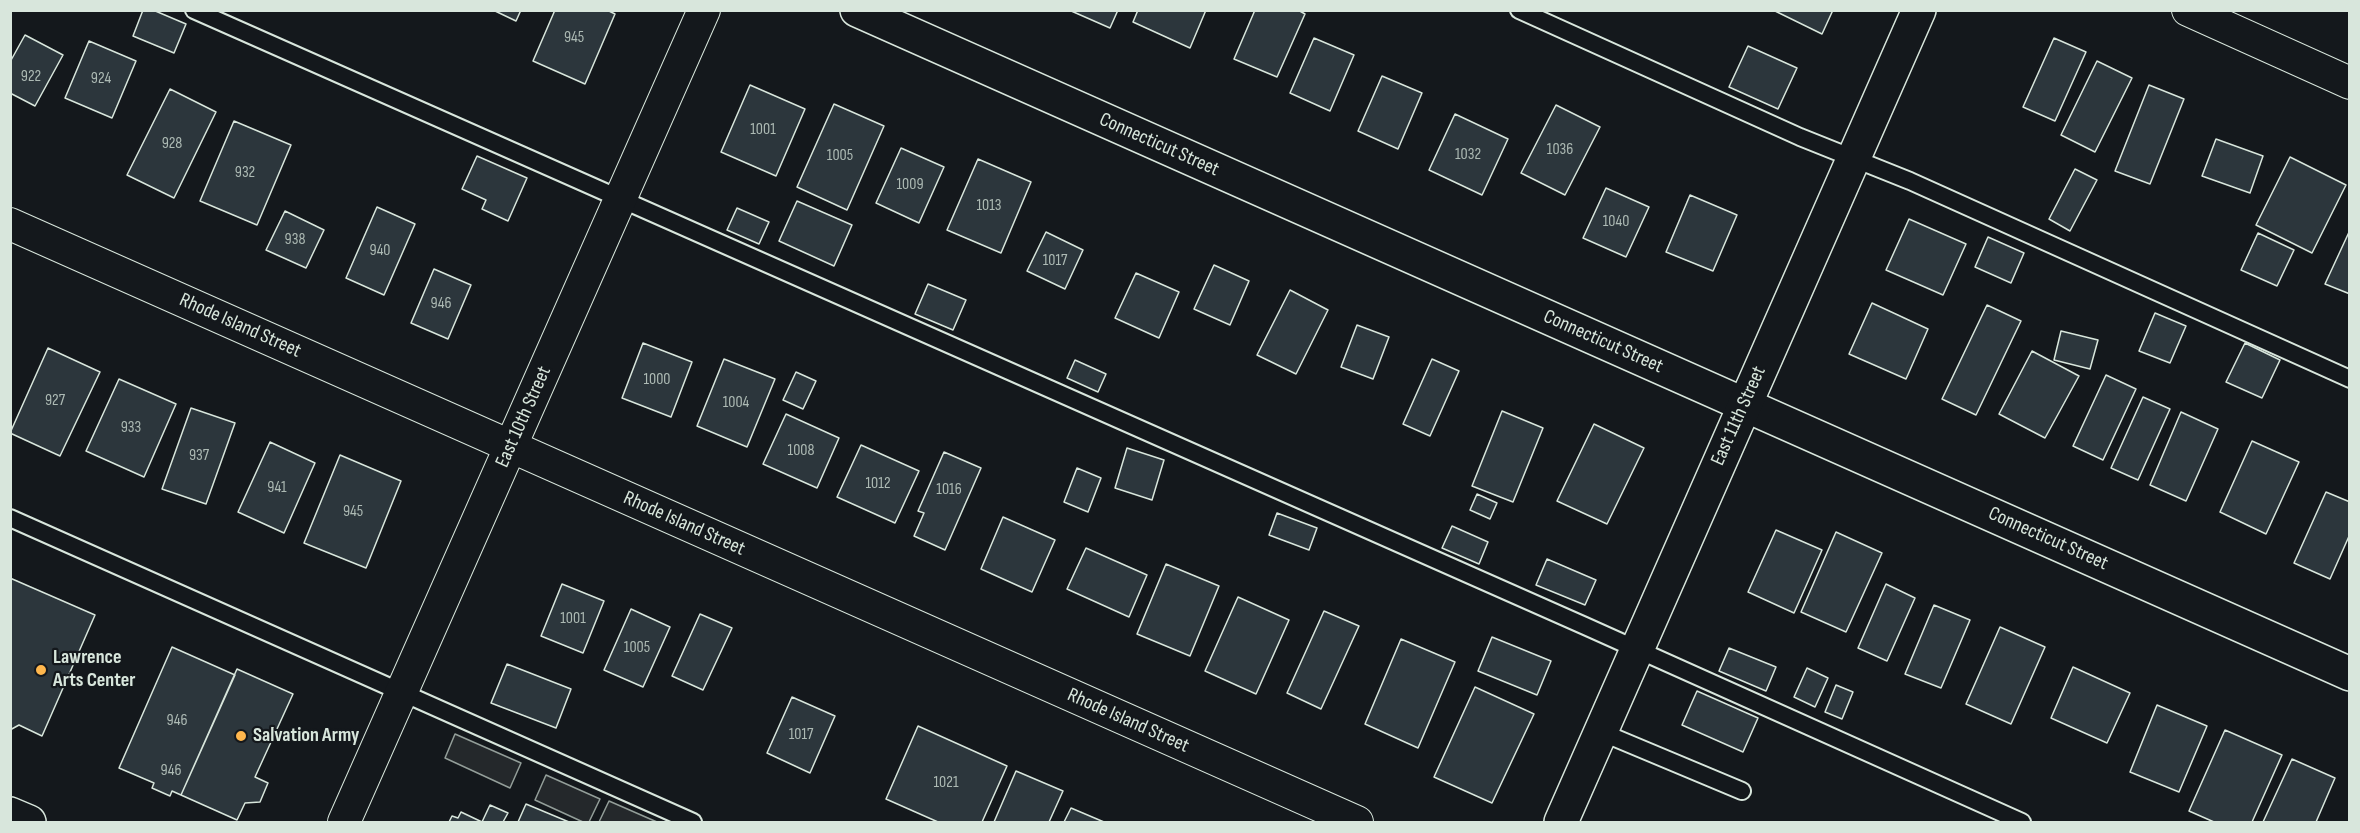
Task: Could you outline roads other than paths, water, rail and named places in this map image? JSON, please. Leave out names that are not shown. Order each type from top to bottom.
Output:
[{"type":"street","name":"East 10th Street","points":[[344,822],[704,10]]},
{"type":"street","name":"Connecticut Street","points":[[857,10],[2349,674]]},
{"type":"street","name":"East 11th Street","points":[[1562,822],[1919,10]]},
{"type":"street","points":[[2188,10],[2349,82]]},
{"type":"street","name":"Rhode Island Street","points":[[10,224],[1357,822]]},
{"type":"street","points":[[10,814],[29,822]]},
{"type":"lane","points":[[194,10],[1637,649],[2022,822]]},
{"type":"lane","points":[[1519,10],[1800,137],[1921,185],[2349,379]]},
{"type":"lane","points":[[10,518],[693,822]]},
{"type":"lane","points":[[1601,732],[1742,790]]},
{"type":"place","name":"Lawrence Arts Center","points":[[41,670]]},
{"type":"place","name":"Salvation Army","points":[[241,736]]}]
